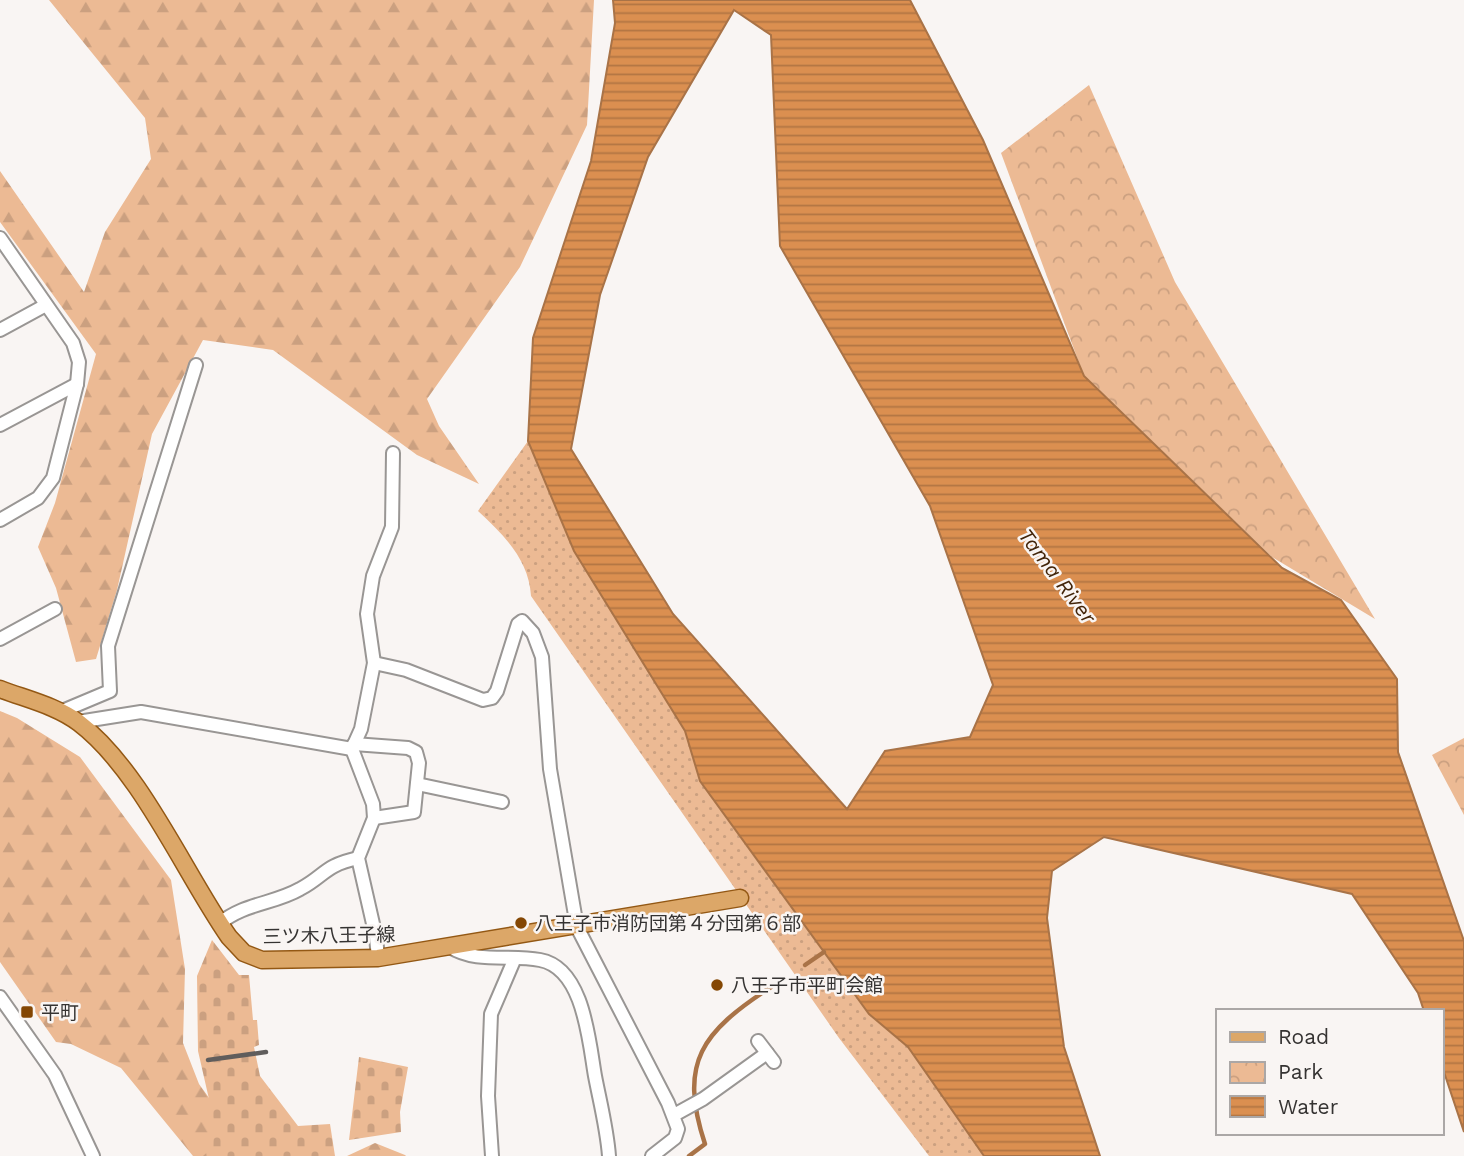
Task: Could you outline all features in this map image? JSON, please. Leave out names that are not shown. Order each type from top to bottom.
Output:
[{"type":"main road","name":"三ツ木八王子線","points":[[0,689],[60,712],[78,722],[108,752],[151,811],[219,923],[244,953],[262,960],[378,958],[740,898]]},
{"type":"street","points":[[0,238],[73,343],[79,362],[77,384],[49,485],[31,503],[0,520]]},
{"type":"street","points":[[0,330],[46,305]]},
{"type":"street","points":[[60,712],[110,691],[108,646],[196,365]]},
{"type":"street","points":[[0,425],[77,384]]},
{"type":"street","points":[[378,958],[376,937],[358,858],[374,818],[354,747],[365,710],[374,663],[367,614],[373,576],[392,527],[393,453]]},
{"type":"street","points":[[0,639],[55,609]]},
{"type":"street","points":[[374,663],[406,670],[483,700],[492,698],[518,624],[522,621],[528,627],[542,657],[550,769],[577,926],[678,1113],[677,1135],[652,1156]]},
{"type":"street","points":[[78,722],[120,713],[141,712],[354,747],[408,748],[416,752],[419,763],[414,812],[374,818]]},
{"type":"street","points":[[417,784],[502,802]]},
{"type":"street","points":[[219,923],[240,909],[302,888],[327,867],[358,858]]},
{"type":"street","points":[[450,947],[462,955],[549,963],[565,976],[574,989],[588,1030],[609,1156]]},
{"type":"street","points":[[492,1156],[488,1096],[491,1014],[514,958]]},
{"type":"street","points":[[0,997],[55,1075],[93,1156]]},
{"type":"street","points":[[678,1113],[771,1058],[758,1041]]},
{"type":"green space","points":[[49,0],[594,0],[587,125],[520,267],[427,399],[439,426],[479,484],[417,455],[273,350],[203,340],[152,434],[117,590],[96,659],[76,662],[56,588],[38,547],[55,503],[96,354],[0,222],[0,171],[84,292],[105,232],[151,159],[145,118]]},
{"type":"green space","points":[[1089,85],[1175,282],[1375,619],[1272,557],[1084,376],[1001,153]]},
{"type":"green space","points":[[528,441],[574,551],[685,731],[700,781],[869,1014],[908,1047],[984,1156],[929,1156],[839,1038],[531,596],[526,571],[514,549],[478,511]]},
{"type":"green space","points":[[0,711],[17,718],[80,757],[171,880],[185,969],[183,1043],[199,1084],[233,1131],[216,1156],[193,1156],[121,1068],[71,1044],[56,1042],[0,962]]},
{"type":"green space","points":[[1464,738],[1464,815],[1432,755]]},
{"type":"green space","points":[[212,940],[239,975],[249,975],[253,1020],[257,1020],[259,1045],[254,1047],[260,1076],[298,1126],[330,1124],[335,1156],[203,1156],[213,1147],[214,1121],[198,1051],[197,976]]},
{"type":"green space","points":[[359,1057],[408,1067],[400,1112],[401,1132],[349,1140]]},
{"type":"green space","points":[[375,1143],[405,1155],[406,1156],[347,1156]]},
{"type":"water","name":"Tama River","points":[[613,0],[910,0],[983,140],[1084,376],[1282,568],[1341,600],[1397,679],[1398,752],[1464,941],[1464,1132],[1443,1069],[1443,1009],[1423,1009],[1418,993],[1352,894],[1104,837],[1052,871],[1047,918],[1064,1047],[1100,1156],[984,1156],[908,1047],[869,1014],[700,781],[685,731],[574,551],[528,441],[533,338],[591,161],[615,23]],"holes":[[[734,10],[771,35],[780,246],[930,506],[993,685],[970,737],[885,751],[847,809],[673,614],[571,449],[600,295],[648,157]]]},
{"type":"waterway","points":[[805,965],[824,952]]},
{"type":"waterway","points":[[689,1156],[705,1144],[697,1116],[694,1091],[696,1070],[702,1052],[728,1019],[771,987]]},
{"type":"railway","points":[[208,1060],[266,1052]]},
{"type":"place","name":"八王子市消防団第４分団第６部","points":[[521,923]]},
{"type":"place","name":"八王子市平町会館","points":[[717,985]]},
{"type":"place","name":"平町","points":[[27,1012]]}]
